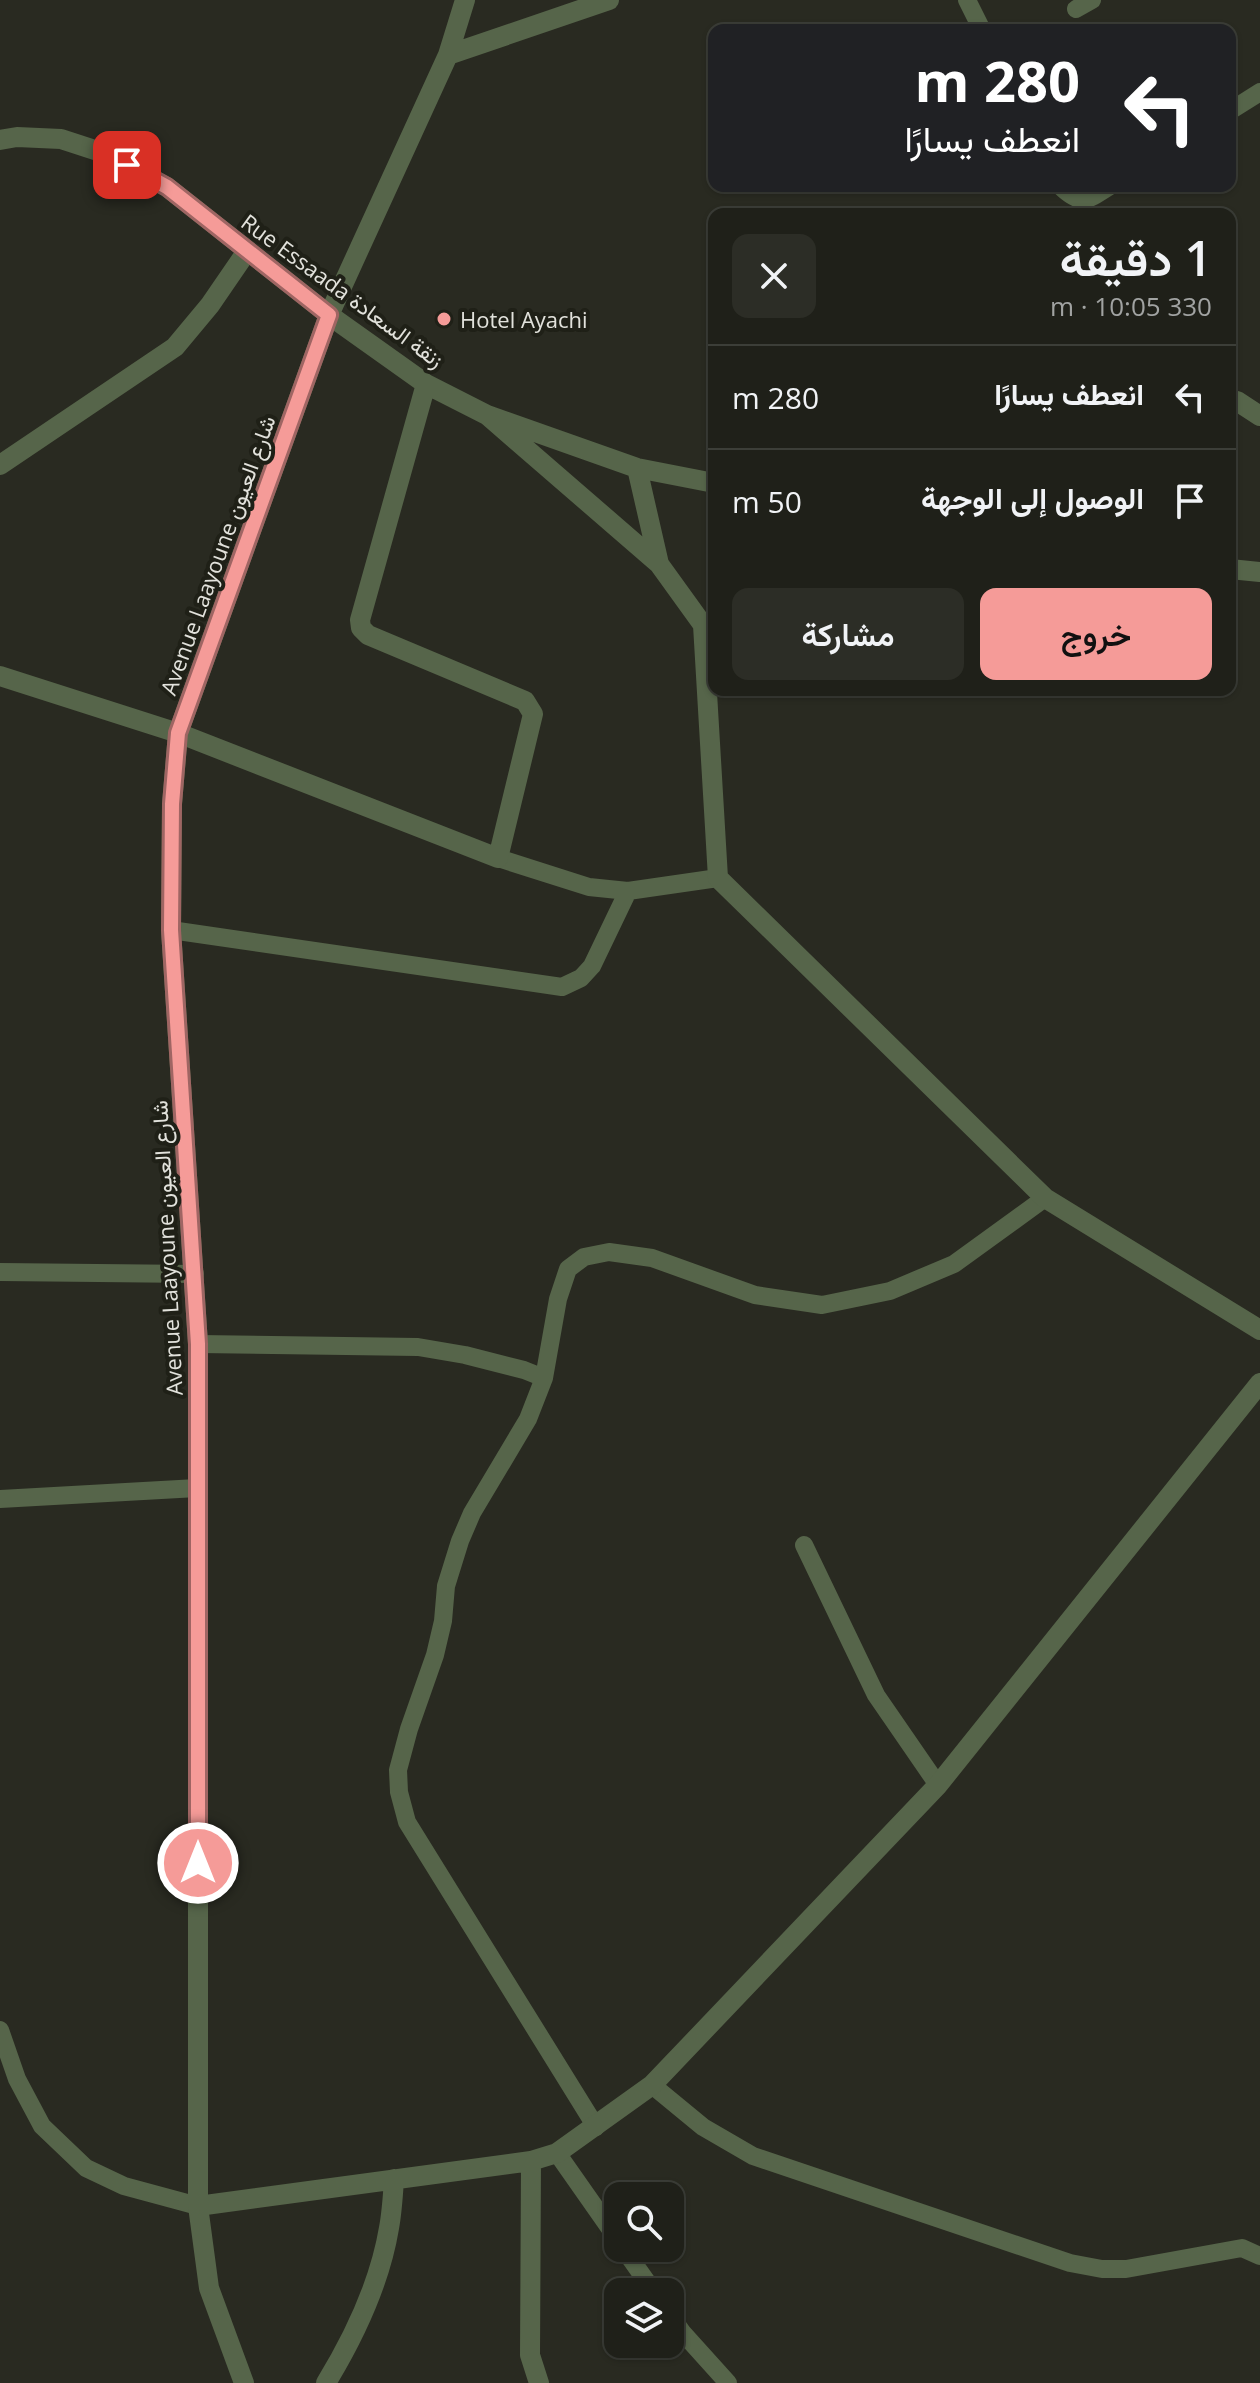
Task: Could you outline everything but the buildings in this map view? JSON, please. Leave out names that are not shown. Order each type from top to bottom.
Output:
[{"type":"street","name":"Avenue Laayoune شارع العيون","points":[[244,2383],[209,2288],[198,2206],[198,1344],[171,930],[172,804],[178,733],[329,315],[448,55],[465,0]]},
{"type":"street","points":[[448,55],[609,0]]},
{"type":"street","name":"Rue Essaada زنقة السعادة","points":[[0,140],[17,137],[61,139],[107,154],[167,187],[329,315],[426,384],[487,415],[637,468],[708,482]]},
{"type":"street","points":[[0,465],[175,347],[210,305],[247,251]]},
{"type":"street","points":[[0,676],[178,733],[498,858],[533,714],[525,701],[368,635],[361,628],[360,620],[426,384]]},
{"type":"street","points":[[1236,401],[1260,416]]},
{"type":"street","points":[[487,415],[659,564],[703,625],[718,878],[1045,1198],[1260,1330]]},
{"type":"street","points":[[637,468],[659,564]]},
{"type":"street","points":[[1236,570],[1260,572]]},
{"type":"street","points":[[198,2206],[531,2161],[557,2153],[652,2085],[938,1785],[1260,1383]]},
{"type":"street","points":[[531,2161],[530,2355],[539,2383]]},
{"type":"street","points":[[326,2383],[362,2314],[379,2267],[389,2230],[394,2179]]},
{"type":"lane","points":[[967,0],[979,24]]},
{"type":"lane","points":[[1236,107],[1260,92]]},
{"type":"lane","points":[[1066,192],[1080,207],[1101,192]]},
{"type":"lane","points":[[498,858],[589,887],[628,891],[718,878]]},
{"type":"lane","points":[[171,930],[562,987],[581,978],[592,966],[628,891]]},
{"type":"lane","points":[[596,2127],[407,1822],[399,1792],[398,1770],[435,1655],[443,1621],[446,1586],[460,1541],[472,1513],[528,1419],[544,1378],[558,1299],[568,1269],[584,1257],[609,1252],[652,1258],[755,1295],[822,1305],[890,1291],[954,1264],[1045,1198]]},
{"type":"lane","points":[[0,1272],[195,1274]]},
{"type":"lane","points":[[198,1344],[418,1347],[465,1355],[544,1378]]},
{"type":"lane","points":[[0,1499],[197,1488]]},
{"type":"lane","points":[[804,1545],[876,1695],[938,1785]]},
{"type":"lane","points":[[0,2030],[17,2079],[42,2126],[86,2168],[124,2186],[198,2206]]},
{"type":"lane","points":[[652,2085],[703,2127],[753,2156],[1070,2263],[1102,2269],[1126,2269],[1242,2248],[1260,2256]]},
{"type":"lane","points":[[557,2153],[604,2220]]},
{"type":"lane","points":[[684,2334],[728,2383]]},
{"type":"place","name":"Hotel Ayachi","points":[[444,319]]},
{"type":"route","points":[[127,165],[167,187],[329,315],[178,733],[172,804],[171,930],[198,1344],[198,1863]]}]
